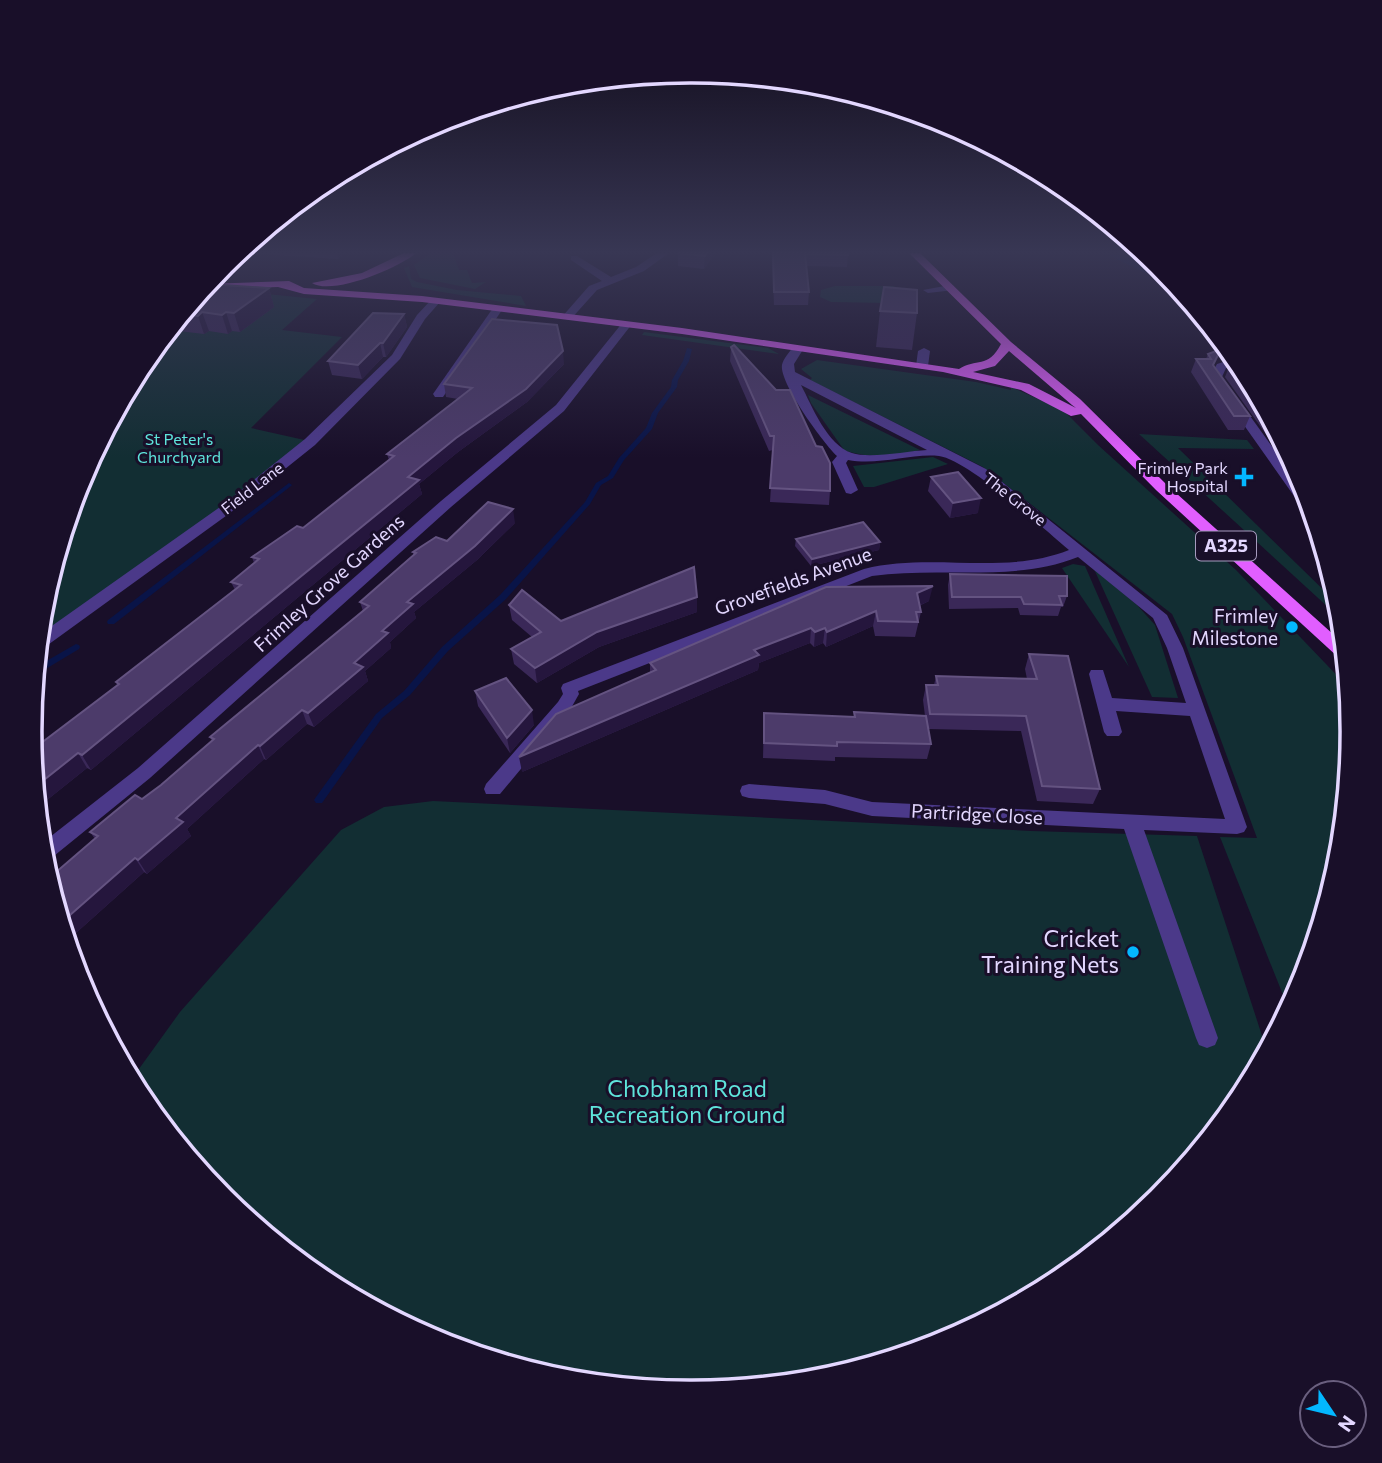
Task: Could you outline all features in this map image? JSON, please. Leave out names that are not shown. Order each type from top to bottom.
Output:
[{"type":"main road","points":[[599,321],[944,370],[1025,387],[1075,412]]},
{"type":"main road","name":"A325","points":[[984,321],[1111,435],[1124,451],[1334,645]]},
{"type":"main road","points":[[944,370],[971,369],[992,364],[1003,354],[1007,344]]},
{"type":"main road","name":"A325","points":[[1052,384],[1051,388],[1075,412],[1101,436],[1124,451]]},
{"type":"main road","name":"A325","points":[[1328,640],[1334,647]]},
{"type":"street","name":"Field Lane","points":[[50,635],[225,510],[310,442],[396,357],[418,321]]},
{"type":"street","points":[[439,394],[489,322],[502,323]]},
{"type":"street","name":"Frimley Grove Gardens","points":[[52,846],[144,773],[446,504],[561,408],[627,324]]},
{"type":"street","points":[[798,348],[788,364],[789,374],[817,425],[845,456],[862,459],[945,452]]},
{"type":"street","points":[[922,366],[923,351]]},
{"type":"street","points":[[1226,364],[1221,366],[1216,377],[1247,425],[1261,439],[1289,479]]},
{"type":"street","name":"The Grove","points":[[789,374],[981,472],[1124,584],[1163,620],[1237,827],[1208,824]]},
{"type":"street","points":[[845,456],[839,462],[840,469],[851,490]]},
{"type":"street","name":"Grovefields Avenue","points":[[493,789],[564,706],[571,694],[569,688],[869,572],[894,566],[1048,564],[1081,551]]},
{"type":"street","points":[[1097,674],[1113,732]]},
{"type":"street","points":[[1107,704],[1196,710]]},
{"type":"street","name":"Partridge Close","points":[[748,790],[825,797],[872,809],[1208,824]]},
{"type":"street","points":[[1131,821],[1207,1038]]},
{"type":"green space","name":"St Peter's Churchyard","points":[[188,321],[292,321],[282,330],[342,337],[251,428],[309,441],[210,518],[50,632],[64,564],[91,483],[129,407],[151,371]]},
{"type":"green space","points":[[644,332],[768,348],[779,354],[642,335]]},
{"type":"green space","points":[[817,360],[976,382],[1011,390],[1011,387],[1063,410],[1236,570],[1337,676],[1339,774],[1328,858],[1306,940],[1284,996],[1220,837],[1257,838],[1183,637],[1172,614],[983,467],[810,380],[812,378],[801,369]]},
{"type":"green space","points":[[808,395],[920,450],[882,456],[862,455],[844,450]]},
{"type":"green space","points":[[1139,434],[1247,440],[1254,449],[1178,448],[1325,591],[1328,607]]},
{"type":"green space","points":[[933,457],[948,464],[874,487],[864,487],[853,466]]},
{"type":"green space","points":[[1073,564],[1085,566],[1129,667],[1062,568]]},
{"type":"green space","points":[[1094,569],[1137,605],[1155,625],[1178,698],[1152,697]]},
{"type":"green space","name":"Chobham Road Recreation Ground","points":[[433,801],[1031,831],[1197,836],[1263,1038],[1231,1092],[1206,1127],[1150,1190],[1119,1219],[1052,1271],[978,1314],[939,1331],[900,1346],[818,1368],[733,1379],[649,1379],[606,1375],[523,1358],[482,1346],[404,1314],[366,1294],[296,1246],[232,1190],[203,1159],[176,1127],[138,1070],[180,1012],[341,830],[384,807]]},
{"type":"building","points":[[365,321],[399,321],[383,343],[358,365],[328,361]]},
{"type":"building","points":[[490,321],[557,325],[563,351],[526,389],[456,438],[408,477],[419,480],[82,755],[78,753],[44,780],[42,742],[241,585],[231,582],[259,559],[252,557],[297,526],[303,528],[394,456],[387,454],[472,388],[444,384]]},
{"type":"building","points":[[734,345],[776,390],[790,390],[816,446],[822,447],[830,463],[830,491],[770,488],[774,436],[770,436],[731,347]]},
{"type":"building","points":[[1217,351],[1219,354],[1213,365],[1250,416],[1234,416],[1196,359],[1211,359],[1208,354]]},
{"type":"building","points":[[958,472],[981,498],[953,503],[931,477]]},
{"type":"building","points":[[488,502],[513,509],[475,546],[407,602],[413,604],[382,631],[388,633],[354,663],[363,667],[308,713],[302,710],[258,745],[176,818],[183,822],[138,860],[135,858],[69,916],[57,871],[98,836],[90,832],[135,795],[142,799],[161,785],[214,739],[210,737],[369,606],[360,602],[416,553],[413,552],[436,537],[447,541]]},
{"type":"building","points":[[863,522],[880,542],[812,559],[796,539]]},
{"type":"building","points":[[694,567],[697,597],[597,632],[535,668],[511,649],[541,632],[509,605],[522,590],[561,621]]},
{"type":"building","points":[[950,574],[1067,576],[1067,596],[1059,596],[1062,605],[1024,604],[1021,597],[952,597]]},
{"type":"building","points":[[933,586],[917,593],[921,612],[916,612],[918,622],[878,621],[876,611],[827,632],[825,628],[815,632],[811,628],[754,650],[759,655],[519,757],[556,714],[656,670],[650,663],[826,587]]},
{"type":"building","points":[[1029,654],[1068,656],[1100,789],[1042,786],[1026,716],[930,714],[926,685],[938,685],[936,676],[1037,679]]},
{"type":"building","points":[[506,678],[532,710],[507,738],[475,691]]},
{"type":"building","points":[[854,712],[926,716],[931,744],[837,742],[837,746],[764,743],[764,713],[855,717]]},
{"type":"waterway","points":[[319,800],[379,716],[407,693],[445,649],[503,597],[588,503],[598,484],[611,477],[621,459],[649,429],[655,413],[674,387],[689,349]]},
{"type":"waterway","points":[[111,622],[289,485]]},
{"type":"waterway","points":[[46,665],[76,647]]},
{"type":"place","name":"Frimley Park Hospital","points":[[1244,477]]},
{"type":"place","name":"Frimley Milestone","points":[[1292,627]]},
{"type":"place","name":"Cricket Training Nets","points":[[1133,952]]}]
